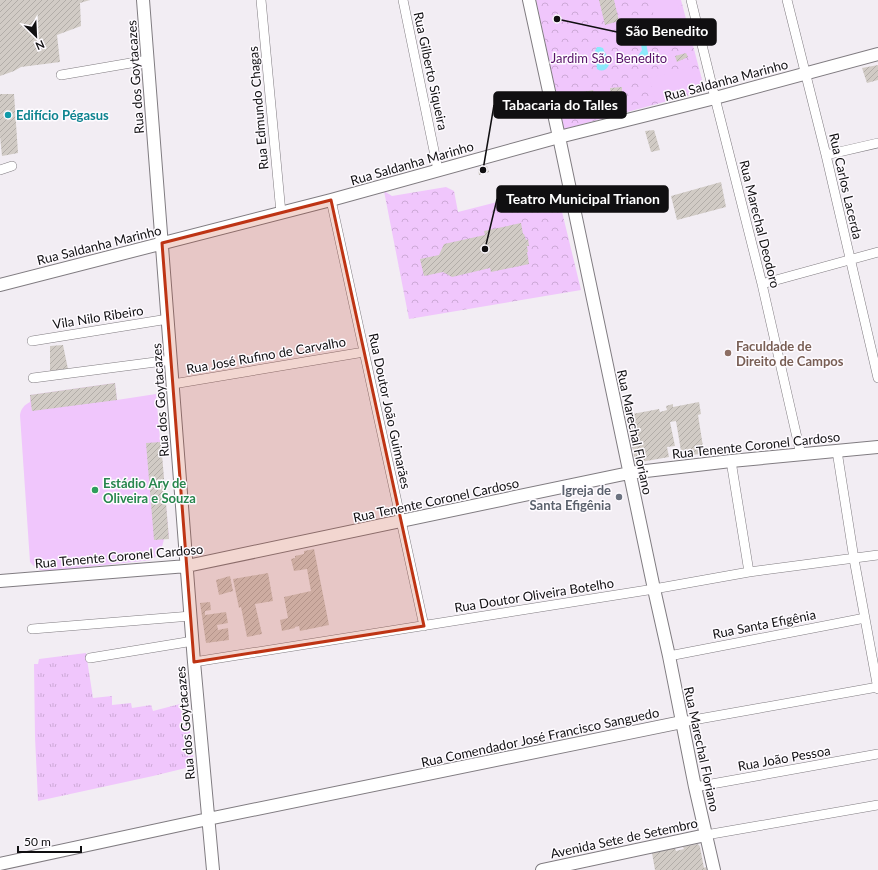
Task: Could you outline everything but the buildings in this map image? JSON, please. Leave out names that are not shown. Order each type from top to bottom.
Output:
[{"type":"main road","name":"Rua dos Goytacazes","points":[[143,0],[194,662],[213,870]]},
{"type":"main road","name":"Rua Marechal Floriano","points":[[529,0],[669,656],[695,787],[714,870]]},
{"type":"main road","name":"Rua Saldanha Marinho","points":[[0,285],[331,200],[559,137],[715,98],[878,54]]},
{"type":"main road","name":"Rua Tenente Coronel Cardoso","points":[[0,581],[187,566],[630,473],[731,461],[878,447]]},
{"type":"main road","name":"Rua Comendador José Francisco Sanguedo","points":[[0,864],[208,819],[682,722]]},
{"type":"main road","name":"Avenida Sete de Setembro","points":[[542,870],[706,835]]},
{"type":"street","name":"Rua Edmundo Chagas","points":[[261,0],[281,213]]},
{"type":"street","name":"Rua Gilberto Siqueira","points":[[403,0],[438,170]]},
{"type":"street","name":"Rua Marechal Deodoro","points":[[691,0],[762,284],[801,455]]},
{"type":"street","name":"Rua Carlos Lacerda","points":[[787,0],[826,155],[878,378]]},
{"type":"street","points":[[61,75],[148,60]]},
{"type":"street","points":[[826,155],[878,143]]},
{"type":"street","points":[[0,170],[12,166]]},
{"type":"street","name":"Rua Doutor João Guimarães","points":[[331,200],[424,626]]},
{"type":"street","points":[[762,284],[878,252]]},
{"type":"street","name":"Vila Nilo Ribeiro","points":[[32,341],[168,319]]},
{"type":"street","name":"Rua José Rufino de Carvalho","points":[[173,384],[364,352]]},
{"type":"street","points":[[33,378],[171,360]]},
{"type":"street","points":[[837,451],[854,559],[878,688]]},
{"type":"street","points":[[731,461],[749,572]]},
{"type":"street","name":"Rua Doutor Oliveira Botelho","points":[[194,662],[654,589],[749,572],[878,555]]},
{"type":"street","points":[[32,630],[191,616]]},
{"type":"street","name":"Rua Santa Efigênia","points":[[669,656],[865,618]]},
{"type":"street","points":[[90,658],[193,641]]},
{"type":"street","name":"Rua Comendador José Francisco Sanguedo","points":[[682,722],[878,688]]},
{"type":"street","name":"Rua João Pessoa","points":[[695,787],[878,754]]},
{"type":"street","name":"Avenida Sete de Setembro","points":[[706,835],[878,805]]},
{"type":"highlighted area","points":[[331,200],[424,626],[194,662],[162,243]]},
{"type":"green space","name":"Jardim São Benedito","points":[[536,0],[681,0],[705,91],[564,129]]},
{"type":"green space","points":[[650,0],[676,0],[681,18],[656,24]]},
{"type":"green space","points":[[692,67],[698,89],[656,102],[649,78]]},
{"type":"green space","points":[[446,187],[454,191],[458,212],[556,187],[581,290],[409,319],[384,191],[392,196]]},
{"type":"green space","name":"Estádio Ary de Oliveira e Souza","points":[[115,383],[117,400],[156,394],[169,539],[164,539],[160,551],[152,560],[48,571],[40,570],[30,562],[20,415],[21,411],[24,406],[30,402],[30,395]]},
{"type":"green space","points":[[86,653],[93,698],[112,696],[112,705],[131,703],[132,708],[151,705],[153,711],[180,704],[180,710],[186,708],[194,766],[38,801],[34,664],[38,664],[39,659]]},
{"type":"water","points":[[643,27],[651,27],[653,34],[653,37],[646,43],[649,58],[645,57],[641,62],[636,62],[636,59],[642,50],[639,33]]},
{"type":"water","points":[[597,47],[603,48],[609,61],[608,66],[604,70],[597,69],[595,51]]},
{"type":"place","name":"São Benedito","points":[[557,19]]},
{"type":"place","name":"Edifício Pégasus","points":[[8,115]]},
{"type":"place","name":"Tabacaria do Talles","points":[[483,170]]},
{"type":"place","name":"Teatro Municipal Trianon","points":[[485,249]]},
{"type":"place","name":"Faculdade de Direito de Campos","points":[[728,353]]},
{"type":"place","name":"Estádio Ary de Oliveira e Souza","points":[[95,490]]},
{"type":"place","name":"Igreja de Santa Efigênia","points":[[619,497]]}]
